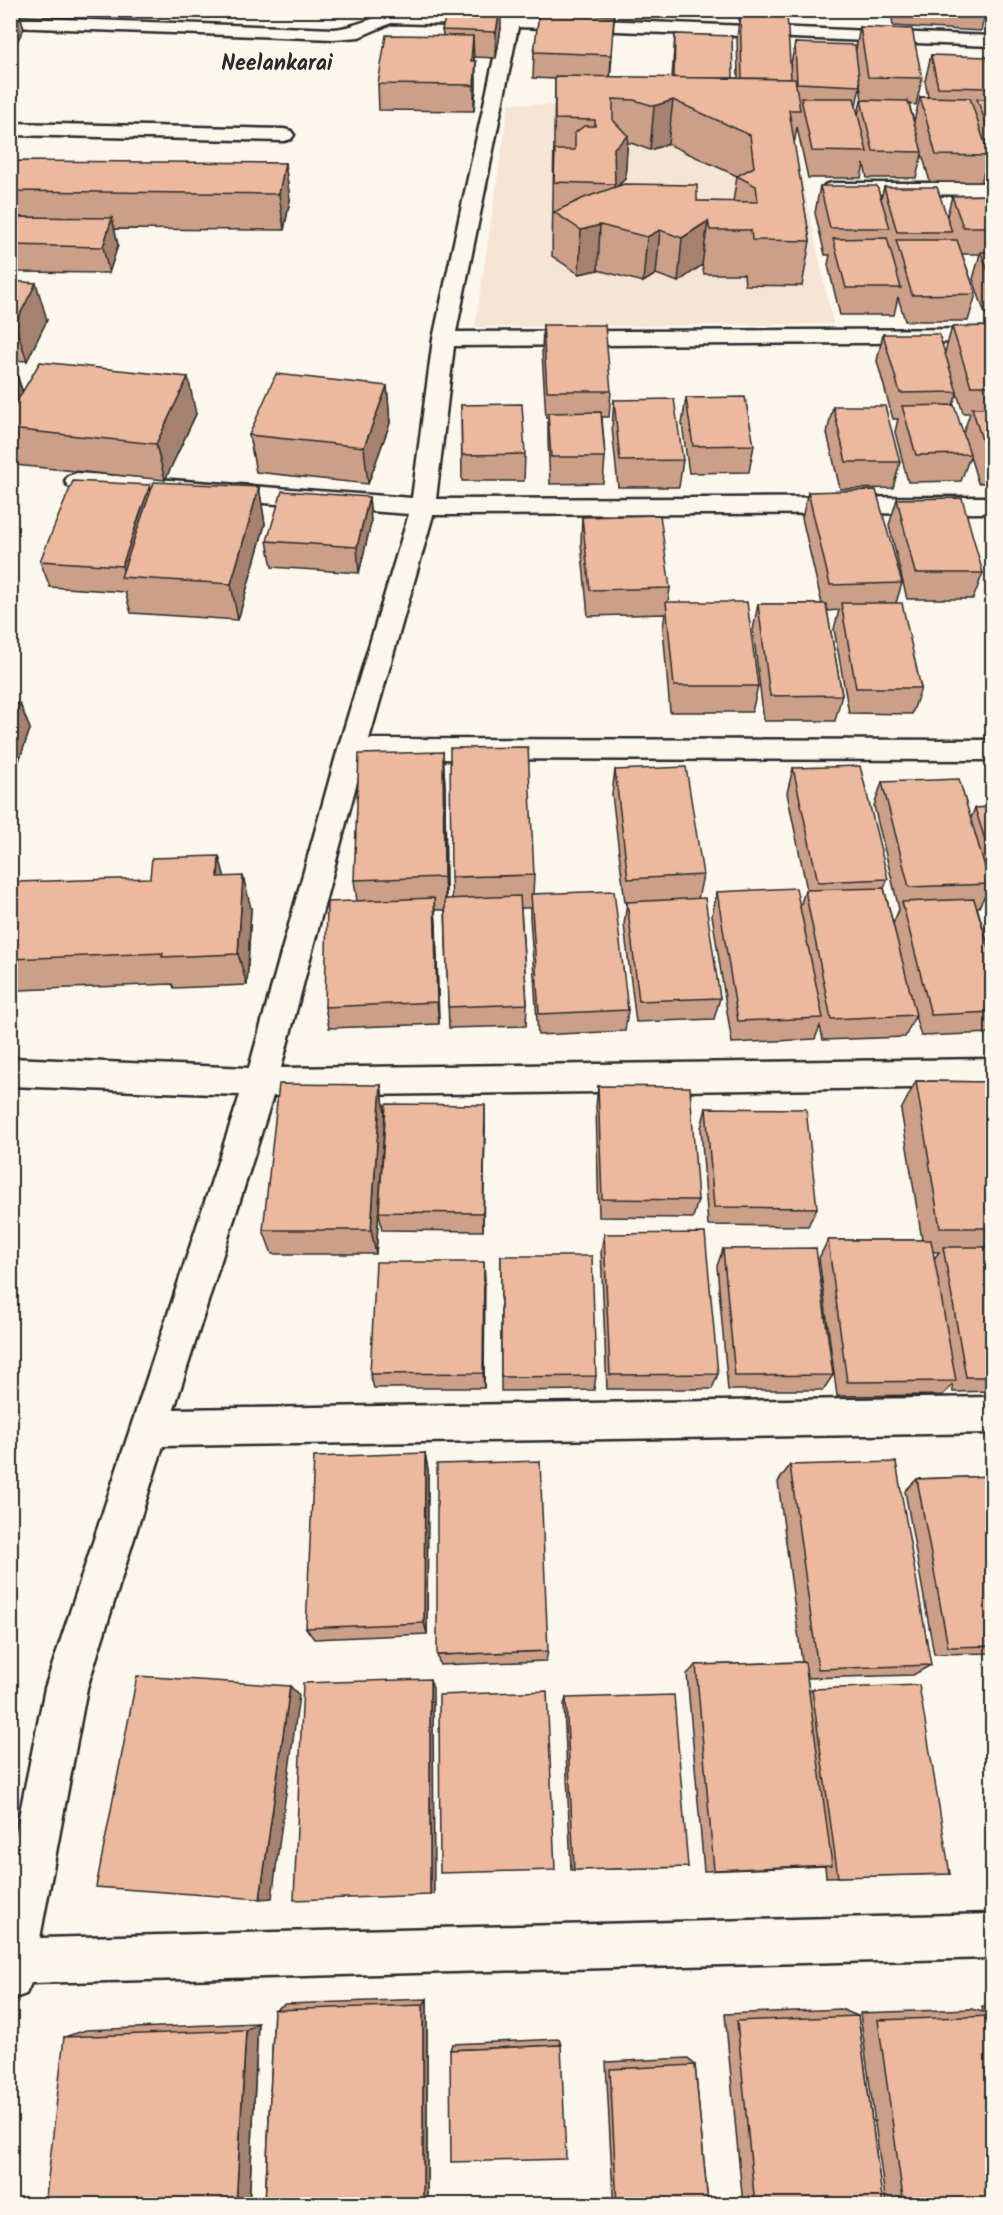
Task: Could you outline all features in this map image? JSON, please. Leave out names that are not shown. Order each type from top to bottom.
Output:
[{"type":"street","points":[[299,33],[303,10]]},
{"type":"street","points":[[10,22],[353,33],[388,18],[403,17],[993,41]]},
{"type":"street","points":[[511,20],[444,339],[423,507],[352,749],[261,1082],[66,1688],[12,1970],[993,1936]]},
{"type":"street","points":[[10,129],[284,135]]},
{"type":"street","points":[[826,189],[993,189]]},
{"type":"street","points":[[444,339],[993,336]]},
{"type":"street","points":[[77,481],[423,507],[993,505]]},
{"type":"street","points":[[352,749],[993,750]]},
{"type":"street","points":[[10,1072],[261,1082],[993,1073]]},
{"type":"street","points":[[150,1428],[993,1415]]},
{"type":"shaded area","points":[[509,103],[789,118],[833,324],[475,327]]},
{"type":"building","points":[[447,10],[500,10],[496,32],[442,30]]},
{"type":"building","points":[[740,12],[787,14],[791,79],[742,78]]},
{"type":"building","points":[[539,13],[614,16],[611,55],[534,52]]},
{"type":"building","points":[[860,27],[912,29],[922,78],[868,77]]},
{"type":"building","points":[[675,34],[732,36],[733,78],[674,78]]},
{"type":"building","points":[[386,35],[473,36],[471,61],[476,61],[474,85],[378,84]]},
{"type":"building","points":[[795,43],[855,45],[860,86],[797,83]]},
{"type":"building","points":[[931,55],[987,57],[993,78],[993,88],[938,87]]},
{"type":"building","points":[[555,76],[795,79],[800,110],[789,110],[810,241],[752,240],[751,230],[710,230],[708,221],[682,238],[660,230],[647,237],[600,225],[581,230],[554,212],[584,198],[624,184],[697,185],[697,201],[758,202],[756,186],[737,176],[754,167],[750,135],[673,100],[654,106],[634,100],[613,99],[613,120],[628,136],[614,148],[615,184],[554,182],[555,150],[575,150],[575,133],[584,126],[595,126],[595,120],[555,119]]},
{"type":"building","points":[[920,97],[970,98],[989,156],[936,155]]},
{"type":"building","points":[[801,98],[854,98],[867,152],[812,151]]},
{"type":"building","points":[[977,99],[993,99],[993,142]]},
{"type":"building","points":[[861,100],[908,101],[922,152],[873,151]]},
{"type":"building","points":[[13,161],[285,163],[279,194],[10,191],[10,167]]},
{"type":"building","points":[[820,186],[877,186],[890,228],[830,228]]},
{"type":"building","points":[[884,187],[937,187],[952,232],[897,232]]},
{"type":"building","points":[[993,195],[993,227],[963,227],[952,196]]},
{"type":"building","points":[[20,217],[112,218],[103,247],[10,245]]},
{"type":"building","points":[[887,238],[901,288],[846,288],[833,239]]},
{"type":"building","points":[[896,240],[957,240],[976,294],[912,295]]},
{"type":"building","points":[[981,252],[993,252],[993,285]]},
{"type":"building","points":[[10,281],[36,283],[15,324],[10,324]]},
{"type":"building","points":[[543,325],[605,325],[611,391],[547,391]]},
{"type":"building","points":[[993,326],[993,386],[971,386],[952,327]]},
{"type":"building","points":[[883,334],[939,334],[957,392],[900,393]]},
{"type":"building","points":[[40,362],[188,377],[156,444],[10,429],[10,413]]},
{"type":"building","points":[[10,369],[15,370],[10,379]]},
{"type":"building","points":[[276,374],[387,386],[364,447],[249,435]]},
{"type":"building","points":[[745,397],[754,445],[693,446],[686,398]]},
{"type":"building","points":[[674,399],[683,460],[620,461],[614,400]]},
{"type":"building","points":[[522,404],[525,454],[462,455],[461,405]]},
{"type":"building","points":[[954,405],[970,454],[916,455],[902,406]]},
{"type":"building","points":[[833,406],[885,406],[900,462],[846,462]]},
{"type":"building","points":[[972,408],[993,408],[993,456],[987,456]]},
{"type":"building","points":[[601,412],[605,457],[551,457],[548,413]]},
{"type":"building","points":[[73,481],[150,485],[122,566],[40,561]]},
{"type":"building","points":[[154,482],[259,487],[231,584],[121,577]]},
{"type":"building","points":[[876,490],[902,583],[830,585],[808,492]]},
{"type":"building","points":[[282,491],[369,497],[357,547],[267,541]]},
{"type":"building","points":[[962,498],[983,573],[915,573],[897,499]]},
{"type":"building","points":[[660,515],[670,588],[590,590],[582,517]]},
{"type":"building","points":[[666,602],[747,602],[758,686],[674,686]]},
{"type":"building","points":[[841,603],[902,603],[921,688],[856,688]]},
{"type":"building","points":[[758,604],[826,604],[842,695],[770,696]]},
{"type":"building","points":[[10,703],[20,704],[10,730]]},
{"type":"building","points":[[528,747],[534,875],[451,877],[450,748]]},
{"type":"building","points":[[443,752],[444,877],[354,880],[359,754]]},
{"type":"building","points":[[860,766],[888,879],[818,882],[793,768]]},
{"type":"building","points":[[686,767],[703,875],[628,879],[615,770]]},
{"type":"building","points":[[959,779],[990,884],[909,887],[882,782]]},
{"type":"building","points":[[993,807],[993,865],[975,808]]},
{"type":"building","points":[[219,856],[218,877],[243,876],[238,954],[162,957],[163,953],[10,959],[10,914],[16,882],[150,878],[152,858]]},
{"type":"building","points":[[796,888],[823,1018],[738,1021],[717,892]]},
{"type":"building","points":[[884,888],[916,1015],[831,1019],[805,890]]},
{"type":"building","points":[[614,891],[628,1010],[539,1014],[531,894]]},
{"type":"building","points":[[520,896],[527,1004],[448,1007],[445,899]]},
{"type":"building","points":[[434,898],[437,1002],[325,1007],[327,902]]},
{"type":"building","points":[[705,898],[720,998],[639,1001],[627,902]]},
{"type":"building","points":[[974,899],[993,961],[993,1012],[931,1015],[902,902]]},
{"type":"building","points":[[916,1081],[993,1082],[993,1228],[940,1228]]},
{"type":"building","points":[[279,1084],[381,1085],[371,1230],[263,1230]]},
{"type":"building","points":[[598,1086],[690,1087],[698,1200],[602,1199]]},
{"type":"building","points":[[386,1104],[485,1105],[483,1213],[379,1212]]},
{"type":"building","points":[[706,1108],[806,1109],[817,1208],[714,1207]]},
{"type":"building","points":[[705,1233],[718,1374],[610,1375],[604,1234]]},
{"type":"building","points":[[828,1240],[931,1240],[956,1381],[847,1382]]},
{"type":"building","points":[[943,1247],[993,1247],[993,1377],[966,1377]]},
{"type":"building","points":[[816,1248],[833,1375],[735,1376],[723,1249]]},
{"type":"building","points":[[501,1256],[592,1256],[596,1376],[501,1377]]},
{"type":"building","points":[[376,1262],[484,1262],[483,1373],[370,1374]]},
{"type":"building","points":[[425,1453],[424,1623],[306,1628],[314,1457]]},
{"type":"building","points":[[540,1461],[548,1651],[437,1655],[437,1464]]},
{"type":"building","points":[[896,1462],[931,1665],[818,1669],[790,1465]]},
{"type":"building","points":[[993,1476],[993,1646],[948,1647],[917,1479]]},
{"type":"building","points":[[805,1662],[832,1865],[714,1870],[696,1665]]},
{"type":"building","points":[[137,1676],[290,1686],[260,1899],[96,1887]]},
{"type":"building","points":[[430,1679],[430,1895],[294,1900],[303,1683]]},
{"type":"building","points":[[919,1685],[950,1874],[838,1877],[812,1689]]},
{"type":"building","points":[[547,1691],[555,1870],[440,1873],[439,1695]]},
{"type":"building","points":[[674,1695],[688,1867],[574,1870],[566,1698]]},
{"type":"building","points":[[423,2005],[423,2205],[265,2205],[274,2010]]},
{"type":"building","points":[[858,2016],[883,2205],[755,2205],[737,2021]]},
{"type":"building","points":[[993,2016],[993,2205],[904,2205],[878,2020]]},
{"type":"building","points":[[246,2030],[236,2205],[45,2205],[64,2037]]},
{"type":"building","points":[[561,2045],[566,2159],[451,2162],[450,2050]]},
{"type":"building","points":[[695,2065],[708,2205],[617,2205],[610,2069]]},
{"type":"district","name":"Neelankarai","points":[[277,62]]}]
